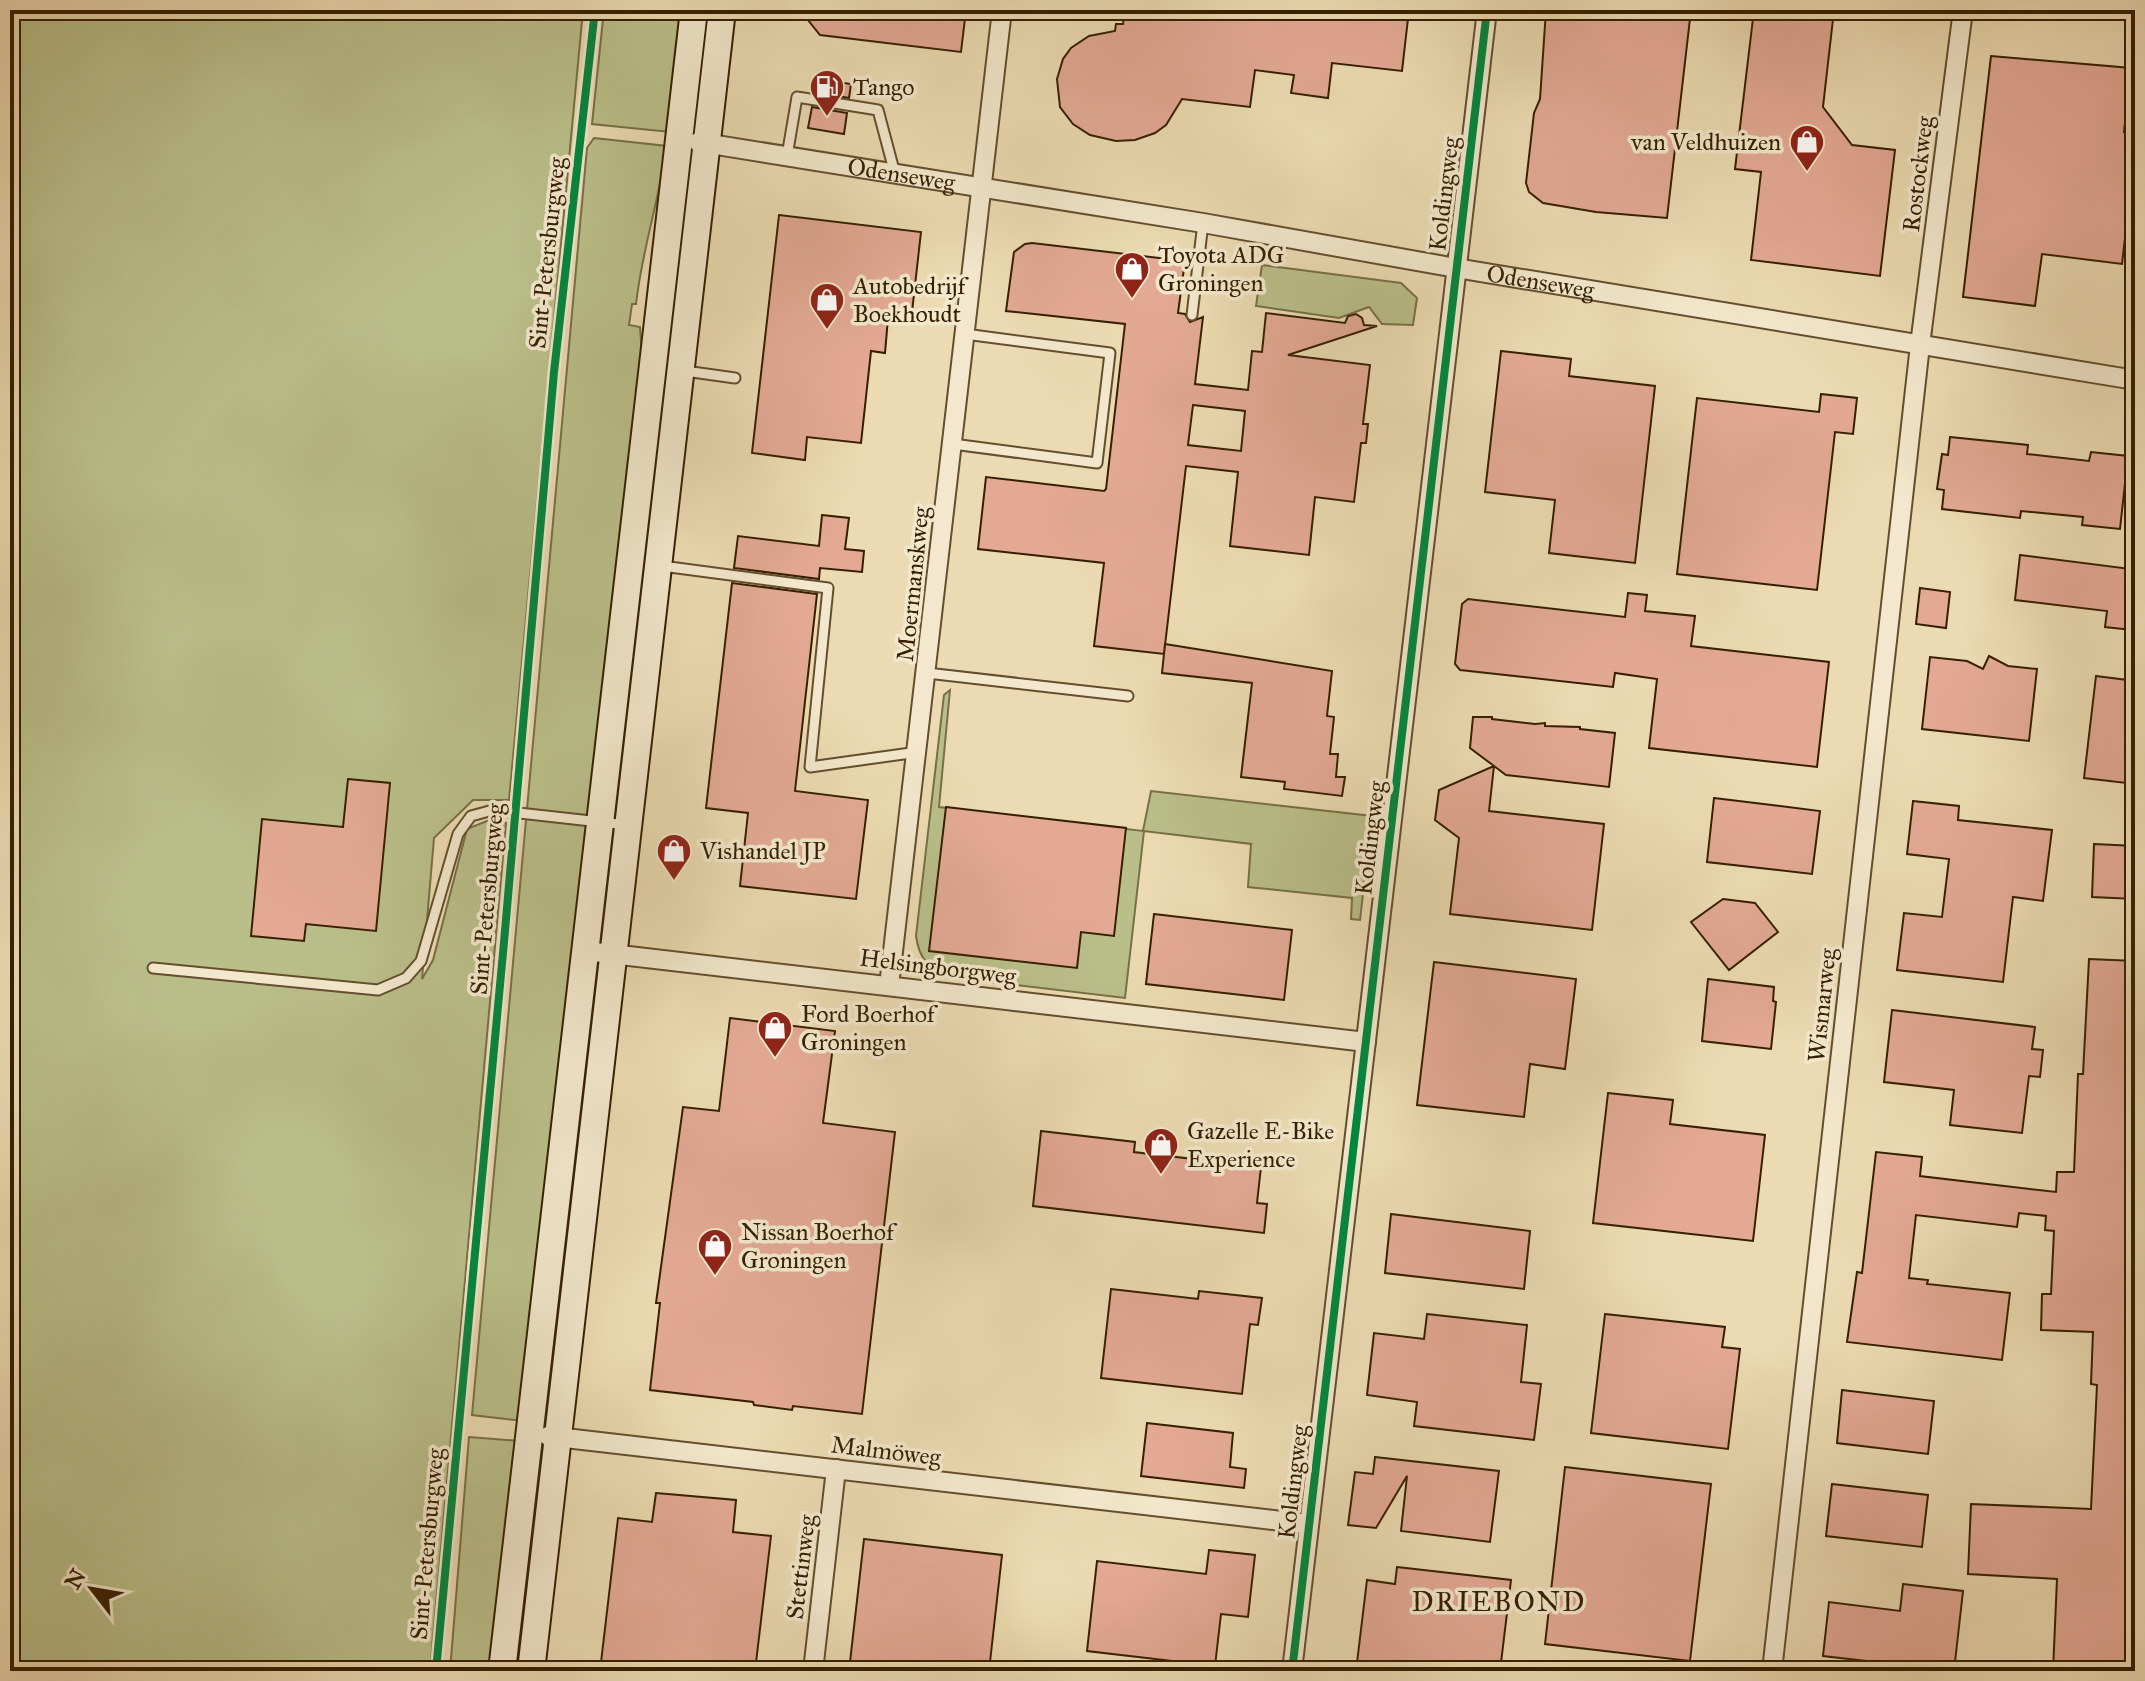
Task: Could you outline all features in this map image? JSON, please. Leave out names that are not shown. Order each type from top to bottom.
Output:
[{"type":"street","points":[[502,1671],[694,10]]},
{"type":"street","points":[[531,1671],[722,10]]},
{"type":"street","points":[[982,188],[1002,10]]},
{"type":"street","name":"Koldingweg","points":[[1292,1671],[1487,10]]},
{"type":"street","name":"Rostockweg","points":[[1920,345],[1963,10]]},
{"type":"street","name":"Odenseweg","points":[[679,140],[1203,223],[2135,380]]},
{"type":"street","name":"Moermanskweg","points":[[889,986],[982,188]]},
{"type":"street","name":"Wismarweg","points":[[1772,1671],[1920,345]]},
{"type":"street","name":"Helsingborgweg","points":[[586,951],[1366,1042]]},
{"type":"street","name":"Malmöweg","points":[[529,1434],[1308,1524]]},
{"type":"street","name":"Stettinweg","points":[[813,1671],[836,1469]]},
{"type":"lane","points":[[787,156],[797,97],[878,110],[895,174]]},
{"type":"lane","points":[[1192,315],[1203,223]]},
{"type":"lane","points":[[953,444],[1097,463],[1106,395],[1110,353],[965,334]]},
{"type":"lane","points":[[654,367],[735,378]]},
{"type":"lane","points":[[631,562],[828,588],[810,767],[918,752]]},
{"type":"lane","points":[[927,673],[1128,696]]},
{"type":"lane","points":[[153,968],[378,990],[388,988],[414,970],[426,951],[458,834],[471,816],[493,810],[628,825]]},
{"type":"green space","points":[[10,10],[583,10],[509,800],[473,800],[434,838],[422,979],[433,960],[467,829],[487,821],[506,823],[430,1671],[10,1671]]},
{"type":"green space","points":[[604,10],[684,10],[670,132],[592,124]]},
{"type":"green space","points":[[594,138],[667,146],[636,304],[632,304],[629,325],[640,327],[643,370],[524,1421],[472,1415],[587,148]]},
{"type":"green space","points":[[1262,265],[1401,283],[1417,298],[1413,325],[1382,324],[1369,307],[1339,318],[1256,306]]},
{"type":"green space","points":[[950,690],[939,807],[1143,831],[1151,791],[1372,816],[1360,920],[1351,919],[1352,898],[1248,887],[1251,844],[1144,831],[1125,998],[949,977],[930,966],[919,951],[916,936],[944,695]]},
{"type":"green space","points":[[469,1437],[521,1441],[494,1671],[450,1671]]},
{"type":"building","points":[[800,10],[966,10],[961,52],[820,35]]},
{"type":"building","points":[[1125,10],[1409,10],[1402,71],[1332,63],[1328,98],[1291,93],[1294,75],[1255,70],[1250,107],[1182,99],[1166,125],[1155,133],[1135,140],[1116,141],[1090,135],[1073,124],[1060,107],[1057,79],[1063,59],[1071,48],[1089,36],[1115,31],[1116,24],[1123,24]]},
{"type":"building","points":[[1546,10],[1691,10],[1667,218],[1596,212],[1543,203],[1529,192],[1526,183],[1534,113],[1540,99]]},
{"type":"building","points":[[1754,10],[1833,19],[1823,107],[1852,145],[1895,150],[1880,276],[1751,260],[1761,172],[1735,169]]},
{"type":"building","points":[[1991,56],[2131,68],[2124,132],[2135,133],[2135,151],[2122,264],[2042,254],[2035,306],[1963,297]]},
{"type":"building","points":[[816,79],[851,84],[849,98],[814,92]]},
{"type":"building","points":[[812,107],[847,113],[844,134],[808,128]]},
{"type":"building","points":[[779,215],[921,232],[911,321],[888,318],[885,353],[871,351],[861,443],[807,437],[805,460],[752,453]]},
{"type":"building","points":[[1025,244],[1185,261],[1178,313],[1185,314],[1190,322],[1203,317],[1195,384],[1248,390],[1252,351],[1262,352],[1266,313],[1345,323],[1348,316],[1356,314],[1362,318],[1364,325],[1377,326],[1288,355],[1370,365],[1363,424],[1368,424],[1366,443],[1361,443],[1354,502],[1315,497],[1309,555],[1230,546],[1238,472],[1186,466],[1164,654],[1094,646],[1104,563],[978,549],[986,477],[1106,489],[1125,324],[1006,311],[1014,252]],"holes":[[[1193,405],[1245,411],[1241,451],[1188,445]]]},
{"type":"building","points":[[1501,351],[1571,359],[1569,376],[1655,386],[1635,563],[1549,553],[1555,500],[1485,492]]},
{"type":"building","points":[[1821,394],[1857,398],[1853,434],[1835,432],[1817,590],[1677,574],[1697,398],[1819,412]]},
{"type":"building","points":[[1950,437],[2028,445],[2027,454],[2089,461],[2091,452],[2128,456],[2120,529],[2082,525],[2083,517],[2021,511],[2020,518],[1942,509],[1944,490],[1937,489],[1942,454],[1948,455]]},
{"type":"building","points":[[822,515],[849,518],[845,549],[864,551],[862,572],[820,568],[819,579],[734,568],[738,536],[819,546]]},
{"type":"building","points":[[2020,555],[2131,569],[2128,593],[2135,593],[2132,630],[2105,627],[2107,611],[2015,600]]},
{"type":"building","points":[[732,583],[817,594],[795,791],[868,800],[856,899],[740,886],[748,813],[706,808]]},
{"type":"building","points":[[1920,588],[1950,592],[1946,628],[1916,624]]},
{"type":"building","points":[[1628,593],[1647,595],[1645,611],[1695,616],[1691,646],[1829,662],[1817,767],[1649,748],[1657,679],[1615,673],[1613,687],[1460,670],[1455,664],[1462,604],[1468,599],[1625,617]]},
{"type":"building","points":[[1165,644],[1332,671],[1327,716],[1334,717],[1330,754],[1338,754],[1336,777],[1345,777],[1342,796],[1284,789],[1285,782],[1241,777],[1252,683],[1162,673]]},
{"type":"building","points":[[1989,656],[2008,666],[2037,669],[2029,741],[1922,729],[1930,657],[1967,661],[1983,669]]},
{"type":"building","points":[[2096,676],[2135,681],[2135,784],[2084,778]]},
{"type":"building","points":[[1473,717],[1615,733],[1609,787],[1506,775],[1470,748]]},
{"type":"building","points":[[1494,766],[1489,811],[1604,824],[1592,930],[1450,914],[1459,838],[1435,820],[1439,790]]},
{"type":"building","points":[[348,779],[390,783],[376,931],[306,924],[304,941],[251,936],[262,819],[343,827]]},
{"type":"building","points":[[1714,798],[1820,811],[1812,874],[1707,862]]},
{"type":"building","points":[[1913,801],[1959,806],[1958,820],[2052,830],[2043,901],[2013,897],[2003,982],[1897,970],[1904,913],[1942,917],[1949,859],[1907,854]]},
{"type":"building","points":[[946,807],[1126,828],[1114,936],[1081,932],[1077,968],[929,951]]},
{"type":"building","points":[[2094,844],[2135,846],[2135,899],[2092,897]]},
{"type":"building","points":[[1723,899],[1755,903],[1778,932],[1729,970],[1691,922]]},
{"type":"building","points":[[1154,914],[1292,930],[1284,1000],[1146,984]]},
{"type":"building","points":[[2089,959],[2135,961],[2135,1671],[2053,1671],[2057,1579],[1968,1574],[1971,1504],[2091,1509],[2097,1385],[2091,1384],[2093,1332],[2041,1330],[2042,1294],[2051,1294],[2054,1231],[2045,1230],[2046,1216],[2019,1213],[2017,1227],[1916,1215],[1909,1278],[1928,1280],[1927,1284],[2010,1293],[2002,1360],[1847,1342],[1857,1272],[1862,1273],[1876,1152],[1922,1157],[1920,1176],[2056,1192],[2057,1172],[2074,1172],[2078,1074],[2083,1074]]},
{"type":"building","points":[[1434,962],[1576,979],[1565,1069],[1530,1064],[1524,1117],[1417,1105]]},
{"type":"building","points":[[1708,979],[1774,987],[1773,1001],[1776,1002],[1771,1049],[1702,1041]]},
{"type":"building","points":[[1892,1010],[2035,1027],[2032,1049],[2043,1050],[2040,1077],[2029,1076],[2022,1133],[1950,1125],[1954,1090],[1884,1082]]},
{"type":"building","points":[[730,1018],[835,1031],[823,1123],[895,1132],[862,1414],[793,1406],[792,1410],[754,1405],[753,1402],[650,1390],[660,1303],[656,1303],[683,1107],[719,1111]]},
{"type":"building","points":[[1608,1093],[1673,1100],[1670,1124],[1765,1135],[1753,1241],[1593,1223]]},
{"type":"building","points":[[1041,1131],[1135,1142],[1134,1152],[1261,1167],[1257,1203],[1267,1204],[1264,1233],[1033,1206]]},
{"type":"building","points":[[1391,1214],[1530,1231],[1524,1289],[1385,1273]]},
{"type":"building","points":[[1111,1289],[1198,1299],[1199,1291],[1262,1298],[1258,1325],[1250,1324],[1242,1394],[1101,1378]]},
{"type":"building","points":[[1427,1314],[1527,1325],[1521,1382],[1541,1384],[1534,1440],[1414,1426],[1417,1402],[1367,1395],[1374,1333],[1424,1339]]},
{"type":"building","points":[[1605,1314],[1725,1327],[1722,1347],[1740,1349],[1728,1449],[1591,1433]]},
{"type":"building","points":[[1842,1390],[1934,1401],[1928,1454],[1837,1443]]},
{"type":"building","points":[[1147,1423],[1233,1433],[1230,1467],[1246,1469],[1244,1488],[1141,1476]]},
{"type":"building","points":[[1375,1457],[1499,1471],[1490,1542],[1401,1531],[1407,1476],[1376,1528],[1348,1525],[1355,1472],[1373,1474]]},
{"type":"building","points":[[1565,1467],[1711,1484],[1690,1661],[1545,1644]]},
{"type":"building","points":[[1832,1484],[1928,1495],[1922,1547],[1826,1536]]},
{"type":"building","points":[[656,1493],[736,1500],[733,1532],[771,1536],[755,1671],[600,1671],[618,1518],[652,1522]]},
{"type":"building","points":[[864,1539],[1002,1555],[989,1671],[849,1671]]},
{"type":"building","points":[[1209,1550],[1255,1555],[1248,1617],[1221,1614],[1215,1666],[1087,1651],[1097,1561],[1206,1574]]},
{"type":"building","points":[[1397,1567],[1511,1580],[1500,1671],[1356,1671],[1367,1580],[1395,1584]]},
{"type":"building","points":[[1903,1584],[1963,1591],[1954,1671],[1823,1656],[1829,1602],[1900,1611]]},
{"type":"cycle path","name":"Sint-Petersburgweg","points":[[436,1671],[554,372],[595,10]]},
{"type":"cycle path","points":[[1292,1671],[1487,10]]},
{"type":"place","name":"Tango","points":[[827,118]]},
{"type":"place","name":"van Veldhuizen","points":[[1807,173]]},
{"type":"place","name":"Toyota ADG Groningen","points":[[1132,300]]},
{"type":"place","name":"Autobedrijf Boekhoudt","points":[[827,331]]},
{"type":"place","name":"Vishandel JP","points":[[674,882]]},
{"type":"place","name":"Ford Boerhof Groningen","points":[[775,1059]]},
{"type":"place","name":"Gazelle E-Bike Experience","points":[[1161,1176]]},
{"type":"place","name":"Nissan Boerhof Groningen","points":[[715,1277]]},
{"type":"district","name":"DRIEBOND","points":[[1499,1601]]}]
